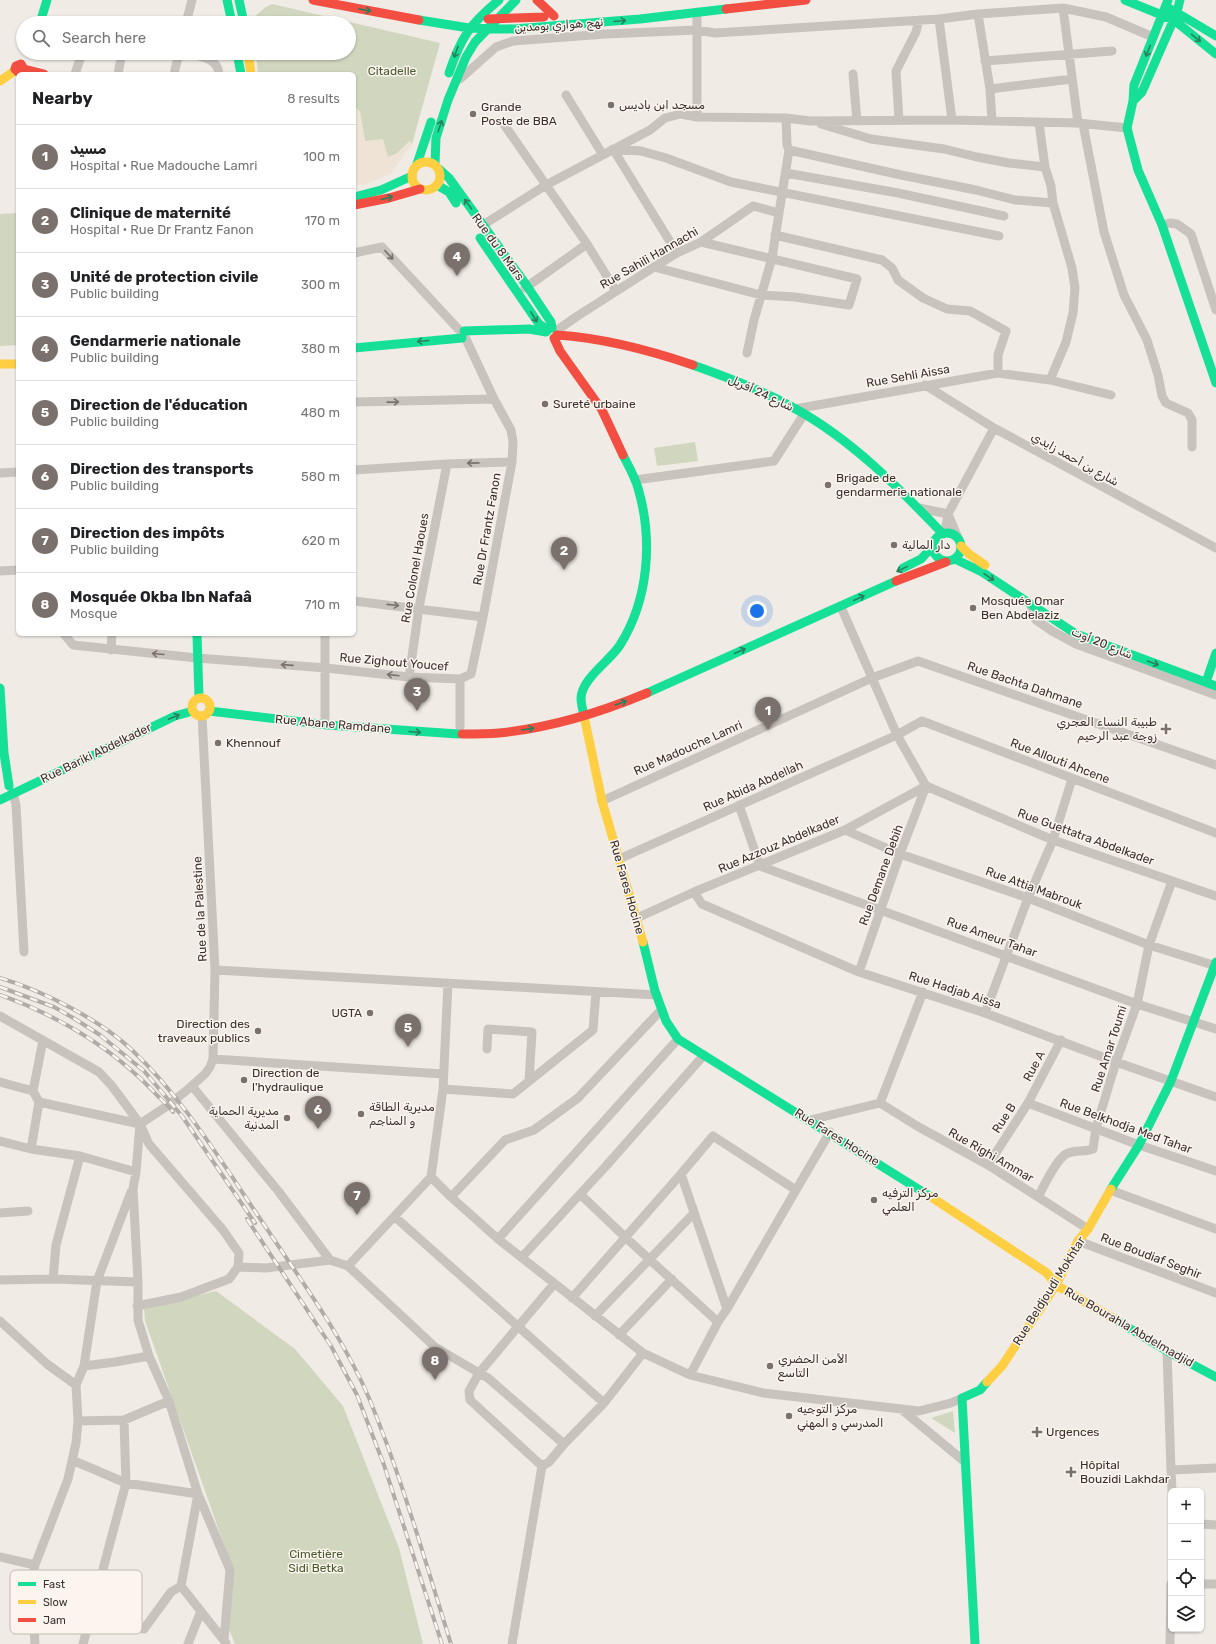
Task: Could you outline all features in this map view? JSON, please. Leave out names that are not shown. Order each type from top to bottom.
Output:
[{"type":"main road","points":[[42,16],[47,0]]},
{"type":"main road","points":[[227,0],[230,16]]},
{"type":"main road","points":[[239,0],[242,16]]},
{"type":"main road","name":"نهج هواري بومدين","points":[[314,0],[437,24],[468,28],[514,29],[573,25],[806,0]]},
{"type":"main road","name":"نهج هواري بومدين","points":[[358,0],[421,13],[476,19],[557,16],[537,0]]},
{"type":"main road","points":[[420,189],[414,183],[412,176],[414,167],[417,164],[460,42],[468,28],[476,19],[499,0]]},
{"type":"main road","points":[[356,205],[389,198],[420,189],[429,190],[437,185],[440,178],[437,167],[436,138],[470,48],[487,28],[516,0]]},
{"type":"main road","points":[[1125,0],[1166,7]]},
{"type":"main road","points":[[1149,0],[1166,7],[1216,54]]},
{"type":"main road","points":[[1133,101],[1142,92],[1175,16],[1180,0]]},
{"type":"main road","points":[[1166,7],[1134,85],[1133,101],[1128,128],[1138,170],[1162,225],[1216,383]]},
{"type":"main road","points":[[1175,16],[1216,36]]},
{"type":"main road","points":[[238,60],[241,72]]},
{"type":"main road","points":[[249,60],[251,72]]},
{"type":"main road","points":[[0,81],[21,68],[36,72]]},
{"type":"main road","points":[[417,164],[428,161],[437,167]]},
{"type":"main road","name":"Rue du 8 Mars","points":[[437,167],[449,178],[527,286],[551,322],[551,333]]},
{"type":"main road","points":[[356,196],[382,190],[412,176]]},
{"type":"main road","name":"Rue du 8 Mars","points":[[437,185],[449,192],[466,217]]},
{"type":"main road","name":"Rue du 8 Mars","points":[[474,229],[539,324],[551,333]]},
{"type":"main road","name":"شارع 24 أفريل","points":[[356,348],[463,335],[529,330],[578,336],[650,352],[748,386],[772,396],[804,414],[856,451],[919,508],[944,534]]},
{"type":"main road","name":"Rue Fares Hocine","points":[[551,333],[560,352],[602,410],[638,487],[644,512],[647,539],[646,560],[641,596],[636,613],[620,645],[584,686],[581,698],[602,801],[637,918],[657,995],[666,1021],[678,1039],[830,1132],[1047,1273]]},
{"type":"main road","points":[[0,364],[16,364]]},
{"type":"main road","points":[[930,521],[934,543],[934,553],[936,557],[940,560],[950,560]]},
{"type":"main road","points":[[944,534],[952,534],[959,542],[960,553],[950,560],[915,572],[841,607],[623,703],[584,712],[793,620],[909,565],[924,556],[934,543],[944,534]]},
{"type":"main road","name":"شارع 20 أوت","points":[[959,542],[969,554],[980,562],[1080,626],[1208,681],[1216,686]]},
{"type":"main road","name":"شارع 20 أوت","points":[[950,560],[982,572],[1066,628],[1084,637],[1208,681]]},
{"type":"main road","points":[[197,636],[197,658],[201,707]]},
{"type":"main road","points":[[1208,681],[1216,653]]},
{"type":"main road","points":[[0,688],[2,753],[11,789]]},
{"type":"main road","name":"Rue Abane Ramdane","points":[[201,707],[328,725],[440,734],[584,712]]},
{"type":"main road","name":"Rue Abane Ramdane","points":[[201,707],[460,730]]},
{"type":"main road","name":"Rue Bariki Abdelkader","points":[[0,790],[11,789],[175,716],[201,707]]},
{"type":"main road","name":"Rue Bariki Abdelkader","points":[[0,800],[11,789]]},
{"type":"main road","name":"Rue Beldjoudi Mokhtar","points":[[962,1398],[980,1390],[1002,1366],[1056,1285],[1078,1241],[1088,1229],[1110,1190],[1139,1145],[1171,1080],[1216,965]]},
{"type":"main road","name":"Rue Bourahla Abdelmadjid","points":[[1047,1273],[1056,1285],[1167,1351],[1216,1377]]},
{"type":"main road","points":[[962,1398],[975,1644]]},
{"type":"street","points":[[188,16],[192,0]]},
{"type":"street","points":[[1063,8],[1072,79],[1104,232],[1124,295],[1147,340],[1158,375],[1162,396],[1166,403],[1188,413],[1192,420],[1192,446]]},
{"type":"street","points":[[456,82],[496,48],[513,41],[606,34],[697,30],[715,33],[939,19],[978,14],[1063,8],[1106,17],[1154,37]]},
{"type":"street","points":[[697,12],[697,117]]},
{"type":"street","points":[[978,14],[990,88],[992,121]]},
{"type":"street","points":[[939,19],[952,120]]},
{"type":"street","points":[[899,120],[896,71],[916,32],[919,20]]},
{"type":"street","points":[[986,61],[1112,51]]},
{"type":"street","points":[[76,72],[80,60]]},
{"type":"street","points":[[118,72],[121,60]]},
{"type":"street","points":[[174,72],[177,60]]},
{"type":"street","points":[[207,60],[214,62],[218,67],[219,72]]},
{"type":"street","points":[[853,74],[857,121]]},
{"type":"street","points":[[990,88],[1072,79]]},
{"type":"street","points":[[566,94],[603,155]]},
{"type":"street","points":[[483,225],[546,184],[650,130],[671,115],[681,114],[697,117],[786,118],[810,121],[952,120],[1081,123],[1128,128]]},
{"type":"street","points":[[747,352],[754,320],[772,258],[783,192],[789,150],[787,145],[786,118]]},
{"type":"street","points":[[810,121],[872,138],[944,149],[984,158],[1045,167]]},
{"type":"street","points":[[503,123],[587,244],[616,290]]},
{"type":"street","points":[[1039,123],[1045,167],[1051,186],[1053,203],[1061,226],[1075,288],[1073,313],[1066,342],[1050,380]]},
{"type":"street","points":[[613,149],[641,151],[666,158],[731,182],[999,236]]},
{"type":"street","points":[[613,149],[677,253]]},
{"type":"street","points":[[789,150],[976,190],[1014,200],[1053,203]]},
{"type":"street","points":[[786,172],[898,193],[1004,216]]},
{"type":"street","name":"Rue Sahili Hannachi","points":[[551,333],[616,290],[677,253],[701,242],[753,206],[779,213]]},
{"type":"street","points":[[1162,225],[1170,222],[1177,224],[1191,234],[1216,310]]},
{"type":"street","points":[[775,235],[882,260],[892,268],[898,280],[922,298],[947,309],[970,311],[1006,331],[998,355],[998,373]]},
{"type":"street","points":[[654,267],[761,295],[795,297],[849,305],[857,279],[701,242]]},
{"type":"street","points":[[518,294],[587,244]]},
{"type":"street","name":"Rue Dr Frantz Fanon","points":[[356,253],[382,247],[463,335],[511,430],[513,442],[512,462],[483,617],[471,674],[460,679]]},
{"type":"street","name":"Rue Sehli Aissa","points":[[795,409],[998,373],[1050,380],[1111,395]]},
{"type":"street","name":"شارع بن أحمد زايدي","points":[[925,385],[994,428],[1216,548]]},
{"type":"street","points":[[356,402],[494,399]]},
{"type":"street","points":[[634,480],[774,461],[804,414]]},
{"type":"street","points":[[944,534],[948,514],[994,428]]},
{"type":"street","points":[[356,470],[447,464],[512,462]]},
{"type":"street","name":"Rue Colonel Haoues","points":[[409,677],[419,608],[447,464]]},
{"type":"street","points":[[0,473],[16,472]]},
{"type":"street","points":[[919,508],[948,514]]},
{"type":"street","points":[[948,514],[959,542]]},
{"type":"street","points":[[0,571],[16,570]]},
{"type":"street","points":[[356,601],[483,617]]},
{"type":"street","points":[[841,607],[897,735],[926,786]]},
{"type":"street","name":"Rue Zighout Youcef","points":[[66,636],[73,645],[111,650],[326,668],[409,677],[460,679]]},
{"type":"street","points":[[111,650],[112,636]]},
{"type":"street","points":[[325,718],[326,636]]},
{"type":"street","name":"Rue Bachta Dahmane","points":[[872,678],[918,660],[1216,765]]},
{"type":"street","name":"Rue Madouche Lamri","points":[[602,801],[872,678]]},
{"type":"street","points":[[460,679],[460,730]]},
{"type":"street","points":[[1208,681],[1216,695]]},
{"type":"street","name":"Rue de la Palestine","points":[[201,707],[214,970],[213,1059]]},
{"type":"street","name":"Rue Allouti Ahcene","points":[[897,735],[922,721],[1216,833]]},
{"type":"street","name":"Rue Abida Abdellah","points":[[619,859],[897,735]]},
{"type":"street","points":[[985,1012],[1028,898],[1053,840],[1072,779]]},
{"type":"street","name":"Rue Azzouz Abdelkader","points":[[637,918],[694,892],[844,830],[926,786]]},
{"type":"street","name":"Rue Guettatra Abdelkader","points":[[926,786],[1053,840],[1216,896]]},
{"type":"street","name":"Rue Demane Debih","points":[[859,972],[900,854],[926,786]]},
{"type":"street","points":[[11,789],[16,805],[24,952]]},
{"type":"street","points":[[739,805],[760,866]]},
{"type":"street","name":"Rue Attia Mabrouk","points":[[844,830],[900,854],[1028,898],[1149,946],[1216,965]]},
{"type":"street","name":"Rue Ameur Tahar","points":[[760,866],[1137,1004],[1216,1029]]},
{"type":"street","name":"Rue Amar Toumi","points":[[1038,1197],[1062,1157],[1071,1152],[1093,1149],[1096,1128],[1116,1062],[1137,1004],[1149,946],[1172,881]]},
{"type":"street","name":"Rue Hadjab Aissa","points":[[694,892],[702,904],[859,972],[985,1012],[1216,1098]]},
{"type":"street","points":[[214,970],[657,995]]},
{"type":"street","points":[[348,1266],[431,1177],[443,1089],[448,983]]},
{"type":"street","points":[[443,1089],[513,1094],[593,1030],[596,992]]},
{"type":"street","points":[[810,1120],[880,1103],[923,992]]},
{"type":"street","points":[[451,1197],[505,1140],[534,1130],[578,1098],[662,1009]]},
{"type":"street","points":[[0,1016],[99,1072],[112,1086],[140,1124],[149,1144],[223,1230],[239,1253],[238,1267],[229,1279],[181,1297],[137,1306]]},
{"type":"street","points":[[487,1049],[488,1030],[532,1032],[529,1081]]},
{"type":"street","points":[[498,1238],[678,1039]]},
{"type":"street","points":[[32,1149],[39,1102],[33,1091],[43,1040]]},
{"type":"street","name":"Rue A","points":[[1028,1103],[1061,1040]]},
{"type":"street","points":[[522,1257],[606,1166],[704,1055]]},
{"type":"street","points":[[39,1102],[140,1124],[167,1106],[205,1074],[213,1059],[443,1074]]},
{"type":"street","points":[[0,1082],[33,1091]]},
{"type":"street","points":[[189,1088],[279,1192],[330,1260]]},
{"type":"street","name":"Rue Righi Ammar","points":[[880,1103],[917,1126],[988,1165],[1088,1229]]},
{"type":"street","name":"Rue Belkhodja Med Tahar","points":[[1028,1103],[1139,1145],[1216,1171]]},
{"type":"street","name":"Rue B","points":[[988,1165],[1028,1103]]},
{"type":"street","points":[[34,1570],[68,1479],[78,1422],[76,1385],[84,1366],[97,1281],[133,1189],[140,1124]]},
{"type":"street","points":[[690,1375],[718,1322],[830,1132]]},
{"type":"street","points":[[572,1298],[682,1174],[713,1136],[796,1190]]},
{"type":"street","points":[[0,1141],[32,1149],[80,1156],[136,1172]]},
{"type":"street","points":[[52,1279],[56,1245],[80,1156]]},
{"type":"street","points":[[682,1174],[727,1309]]},
{"type":"street","name":"Rue Beldjoudi Mokhtar","points":[[431,1177],[451,1197],[498,1238],[619,1335],[643,1353],[690,1375],[763,1393],[919,1411],[951,1403],[962,1398]]},
{"type":"street","points":[[133,1189],[138,1282],[138,1320],[149,1356],[169,1401],[198,1494],[230,1570],[226,1642]]},
{"type":"street","points":[[1110,1190],[1216,1230]]},
{"type":"street","points":[[580,1194],[718,1322]]},
{"type":"street","points":[[0,1213],[28,1210]]},
{"type":"street","points":[[595,1316],[694,1213]]},
{"type":"street","points":[[395,1217],[604,1403]]},
{"type":"street","name":"Rue Boudiaf Seghir","points":[[1078,1241],[1216,1293]]},
{"type":"street","points":[[238,1267],[266,1268],[316,1263],[330,1260],[348,1266],[435,1347],[488,1378],[564,1444]]},
{"type":"street","points":[[0,1280],[52,1279],[138,1282]]},
{"type":"street","points":[[619,1335],[672,1279]]},
{"type":"street","points":[[542,1466],[470,1400],[469,1391],[479,1373],[554,1284]]},
{"type":"street","points":[[0,1321],[48,1364],[76,1385]]},
{"type":"street","points":[[1167,1351],[1172,1488]]},
{"type":"street","points":[[542,1466],[549,1462],[564,1444],[604,1403],[643,1353]]},
{"type":"street","points":[[84,1366],[149,1356]]},
{"type":"street","points":[[78,1422],[124,1420],[169,1401]]},
{"type":"street","points":[[901,1409],[965,1462]]},
{"type":"street","points":[[103,1570],[126,1483],[124,1420]]},
{"type":"street","points":[[72,1460],[126,1483],[198,1494]]},
{"type":"street","points":[[512,1644],[542,1466]]},
{"type":"street","points":[[1171,1470],[1216,1468]]},
{"type":"street","points":[[142,1630],[144,1630],[171,1592],[181,1586],[198,1494]]},
{"type":"street","points":[[1204,1524],[1216,1525]]},
{"type":"street","points":[[0,1557],[35,1565]]},
{"type":"street","points":[[1204,1584],[1216,1584]]},
{"type":"street","points":[[181,1586],[226,1642]]},
{"type":"street","points":[[1170,1644],[1171,1596]]},
{"type":"street","points":[[188,1644],[201,1611]]},
{"type":"street","points":[[34,1634],[35,1644]]},
{"type":"street","points":[[83,1644],[86,1634]]},
{"type":"green space","name":"Citadelle","points":[[272,4],[324,16],[255,16]]},
{"type":"green space","name":"Citadelle","points":[[356,24],[440,43],[412,144],[410,141],[396,154],[388,157],[365,141],[360,112],[356,108],[356,72],[258,72],[257,60],[356,60]]},
{"type":"green space","points":[[16,213],[16,345],[0,346],[0,214]]},
{"type":"green space","points":[[695,442],[698,461],[657,466],[654,448]]},
{"type":"green space","name":"Cimetière Sidi Betka","points":[[216,1291],[295,1349],[343,1406],[399,1548],[423,1644],[235,1644],[228,1627],[234,1573],[145,1321],[144,1308]]},
{"type":"green space","points":[[953,1411],[955,1433],[931,1418]]},
{"type":"shaded area","points":[[356,108],[360,112],[365,141],[383,139],[388,157],[396,154],[410,141],[412,144],[390,174],[367,184],[356,186]]},
{"type":"railway","points":[[0,978],[34,990],[70,1007],[119,1039],[151,1069],[169,1090],[187,1112],[219,1157],[321,1310],[359,1375],[381,1428],[413,1520],[451,1644]]},
{"type":"railway","points":[[0,987],[54,1007],[75,1019],[100,1035],[144,1071],[182,1116],[255,1223]]},
{"type":"railway","points":[[0,995],[22,1003],[83,1034],[120,1061],[173,1112]]},
{"type":"railway","points":[[247,1219],[331,1346],[357,1395],[384,1465],[442,1644]]},
{"type":"traffic: fast","points":[[42,16],[47,0]]},
{"type":"traffic: fast","points":[[227,0],[230,16]]},
{"type":"traffic: fast","points":[[239,0],[242,16]]},
{"type":"traffic: fast","points":[[449,73],[462,40],[481,16],[499,0]]},
{"type":"traffic: fast","points":[[435,164],[436,138],[448,100],[466,57],[475,42],[516,0]]},
{"type":"traffic: fast","points":[[1125,0],[1174,20],[1216,54]]},
{"type":"traffic: fast","points":[[1168,0],[1134,85],[1133,101],[1127,128],[1138,170],[1162,225],[1216,383]]},
{"type":"traffic: fast","points":[[1133,101],[1142,92],[1177,12],[1180,0]]},
{"type":"traffic: fast","points":[[1169,8],[1216,36]]},
{"type":"traffic: fast","points":[[419,20],[469,28],[514,29],[640,19],[726,9]]},
{"type":"traffic: fast","points":[[238,60],[241,72]]},
{"type":"traffic: fast","points":[[417,164],[431,122]]},
{"type":"traffic: fast","points":[[439,169],[449,178],[527,286],[551,322],[552,328]]},
{"type":"traffic: fast","points":[[358,196],[381,190],[412,176]]},
{"type":"traffic: fast","points":[[437,185],[449,192],[456,203]]},
{"type":"traffic: fast","points":[[480,238],[539,324],[548,330]]},
{"type":"traffic: fast","points":[[464,331],[529,329],[546,332]]},
{"type":"traffic: fast","points":[[356,348],[462,338]]},
{"type":"traffic: fast","points":[[693,365],[770,396],[815,420],[873,465],[943,534]]},
{"type":"traffic: fast","points":[[584,716],[581,700],[583,691],[591,677],[620,645],[630,627],[637,608],[646,568],[647,548],[643,508],[637,484],[623,455]]},
{"type":"traffic: fast","points":[[947,533],[957,537],[961,547],[957,557],[947,561],[937,557],[933,547],[937,537],[947,533]]},
{"type":"traffic: fast","points":[[903,568],[921,559],[933,546]]},
{"type":"traffic: fast","points":[[955,559],[982,572],[1076,634],[1216,686]]},
{"type":"traffic: fast","points":[[647,693],[896,581]]},
{"type":"traffic: fast","points":[[197,636],[199,698]]},
{"type":"traffic: fast","points":[[1206,682],[1216,653]]},
{"type":"traffic: fast","points":[[0,688],[4,753],[9,786]]},
{"type":"traffic: fast","points":[[0,800],[175,716],[193,711]]},
{"type":"traffic: fast","points":[[209,711],[328,725],[458,734]]},
{"type":"traffic: fast","points":[[643,942],[655,991],[666,1021],[678,1039],[931,1197]]},
{"type":"traffic: fast","points":[[1111,1189],[1139,1145],[1171,1081],[1216,962]]},
{"type":"traffic: fast","points":[[1114,1319],[1167,1351],[1216,1377]]},
{"type":"traffic: fast","points":[[975,1644],[962,1398],[980,1390],[987,1382]]},
{"type":"traffic: slow","points":[[249,60],[251,72]]},
{"type":"traffic: slow","points":[[0,81],[16,70]]},
{"type":"traffic: slow","points":[[426,162],[436,166],[440,176],[436,186],[426,190],[416,186],[412,176],[416,166],[426,162]]},
{"type":"traffic: slow","points":[[0,364],[16,364]]},
{"type":"traffic: slow","points":[[961,546],[969,554],[985,565]]},
{"type":"traffic: slow","points":[[201,698],[207,701],[210,707],[207,713],[201,716],[195,713],[192,707],[195,701],[201,698]]},
{"type":"traffic: slow","points":[[584,716],[602,801],[643,942]]},
{"type":"traffic: slow","points":[[987,1382],[1002,1366],[1056,1285],[1078,1241],[1088,1229],[1111,1189]]},
{"type":"traffic: slow","points":[[931,1197],[1047,1273],[1056,1285],[1114,1319]]},
{"type":"traffic: jam","points":[[313,0],[419,20]]},
{"type":"traffic: jam","points":[[537,0],[554,16]]},
{"type":"traffic: jam","points":[[726,9],[806,0]]},
{"type":"traffic: jam","points":[[488,19],[544,17]]},
{"type":"traffic: jam","points":[[18,72],[15,69],[16,66],[21,64],[24,69]]},
{"type":"traffic: jam","points":[[24,69],[36,72]]},
{"type":"traffic: jam","points":[[356,205],[389,198],[420,189]]},
{"type":"traffic: jam","points":[[557,335],[609,342],[660,354],[693,365]]},
{"type":"traffic: jam","points":[[554,338],[560,351],[602,410],[623,455]]},
{"type":"traffic: jam","points":[[896,581],[946,562]]},
{"type":"traffic: jam","points":[[462,734],[485,734],[518,731],[556,723],[593,713],[647,693]]},
{"type":"place","name":"مسجد ابن باديس","points":[[611,105]]},
{"type":"place","name":"Grande Poste de BBA","points":[[473,114]]},
{"type":"place","name":"Gendarmerie nationale","points":[[457,276]]},
{"type":"place","name":"Sureté urbaine","points":[[545,404]]},
{"type":"place","name":"Brigade de gendarmerie nationale","points":[[828,485]]},
{"type":"place","name":"دار المالية","points":[[894,545]]},
{"type":"place","name":"Clinique de maternité","points":[[564,570]]},
{"type":"place","name":"Mosquée Omar Ben Abdelaziz","points":[[973,608]]},
{"type":"place","name":"Unité de protection civile","points":[[417,711]]},
{"type":"place","name":"طبيبة النساء العجري زوجة عبد الرحيم","points":[[1166,729]]},
{"type":"place","name":"مسيد","points":[[768,730]]},
{"type":"place","name":"Khennouf","points":[[218,743]]},
{"type":"place","name":"UGTA","points":[[370,1013]]},
{"type":"place","name":"Direction des traveaux publics","points":[[258,1031]]},
{"type":"place","name":"Direction de l'éducation","points":[[408,1047]]},
{"type":"place","name":"Direction de l'hydraulique","points":[[244,1080]]},
{"type":"place","name":"مديرية الطاقة و المناجم","points":[[361,1114]]},
{"type":"place","name":"مديرية الحماية المدنية","points":[[287,1118]]},
{"type":"place","name":"Direction des transports","points":[[318,1129]]},
{"type":"place","name":"مركز الترفيه العلمي","points":[[874,1200]]},
{"type":"place","name":"Direction des impôts","points":[[357,1215]]},
{"type":"place","name":"الأمن الحضري التاسع","points":[[770,1366]]},
{"type":"place","name":"Mosquée Okba Ibn Nafaâ","points":[[435,1380]]},
{"type":"place","name":"مركز التوجيه المدرسي و المهني","points":[[789,1416]]},
{"type":"place","name":"Urgences","points":[[1037,1432]]},
{"type":"place","name":"Hôpital Bouzidi Lakhdar","points":[[1071,1472]]}]
